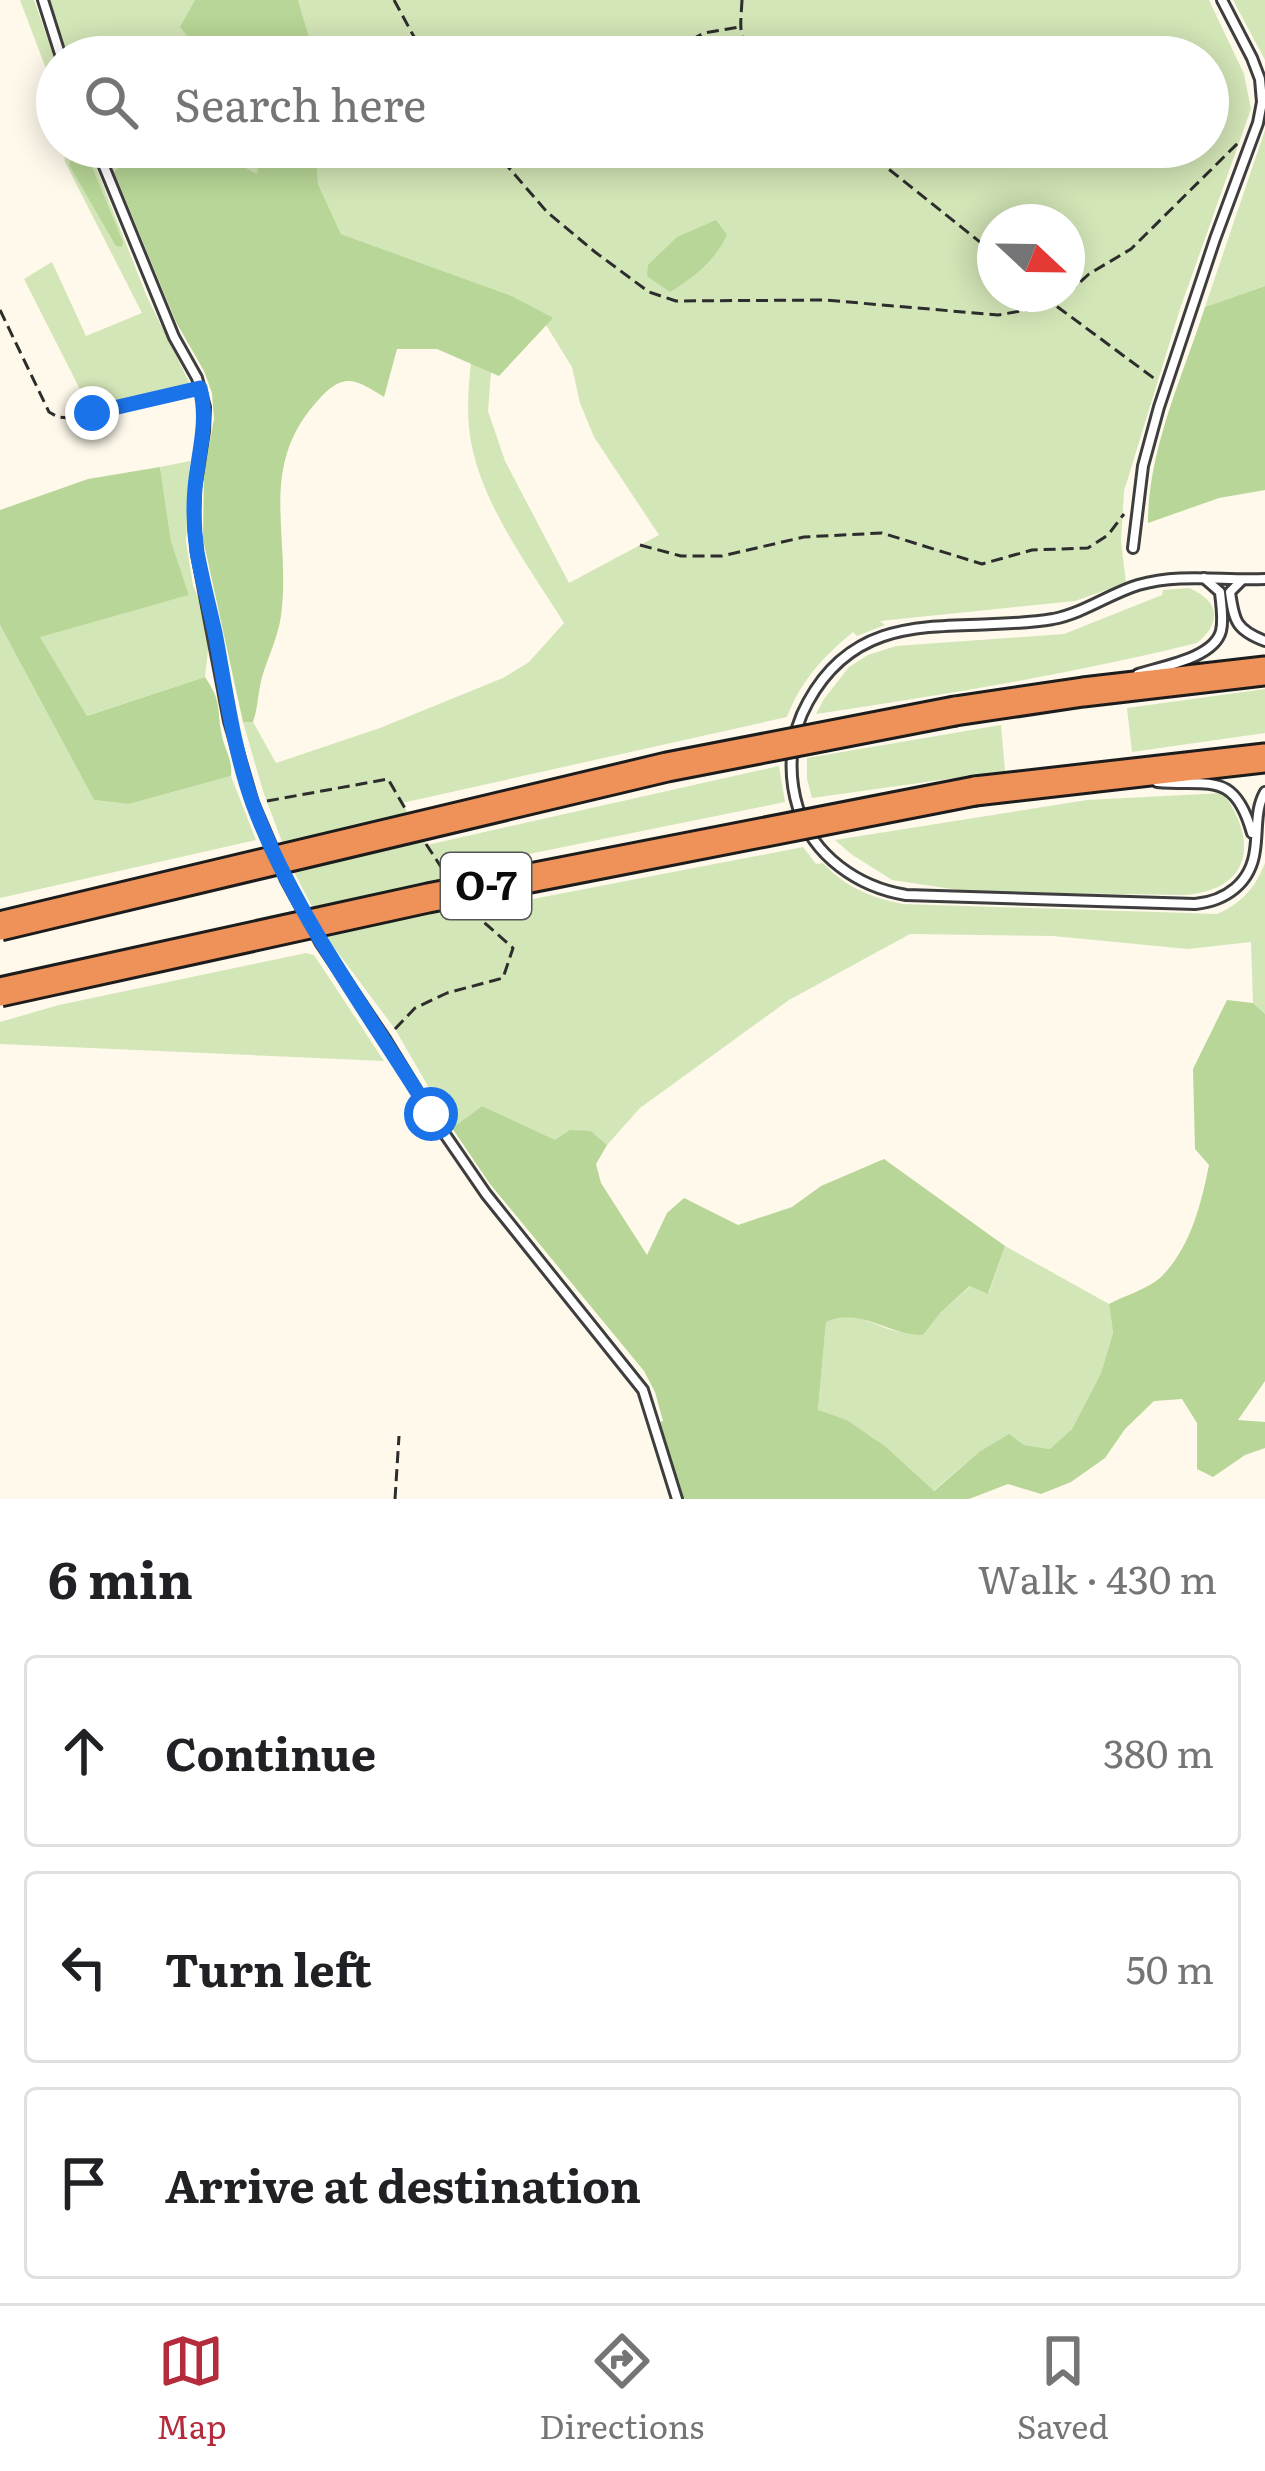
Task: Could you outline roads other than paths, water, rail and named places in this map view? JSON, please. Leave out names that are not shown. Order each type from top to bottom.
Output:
[{"type":"highway","name":"O-7","points":[[0,926],[668,766],[955,710],[1265,671]]},
{"type":"highway","name":"O-7","points":[[0,992],[428,898],[975,791],[1265,758]]},
{"type":"lane","points":[[43,0],[55,36]]},
{"type":"lane","points":[[1133,548],[1143,466],[1262,102],[1252,58],[1222,0]]},
{"type":"lane","points":[[105,168],[205,407],[195,489],[197,554],[229,721],[253,803],[286,880],[320,942],[486,1194],[643,1390],[677,1499]]},
{"type":"lane","points":[[1265,579],[1186,576],[1136,586],[1061,617],[890,632],[861,644],[821,679],[791,743],[794,789],[810,835],[850,876],[906,895],[1213,902],[1236,890],[1255,856],[1257,815],[1265,792]]},
{"type":"lane","points":[[1203,577],[1225,592],[1234,619],[1247,634],[1265,641]]},
{"type":"lane","points":[[1083,692],[1208,652],[1222,627],[1224,579]]},
{"type":"lane","points":[[1225,592],[1242,580]]},
{"type":"lane","points":[[1100,777],[1220,785],[1244,810],[1256,846]]}]
